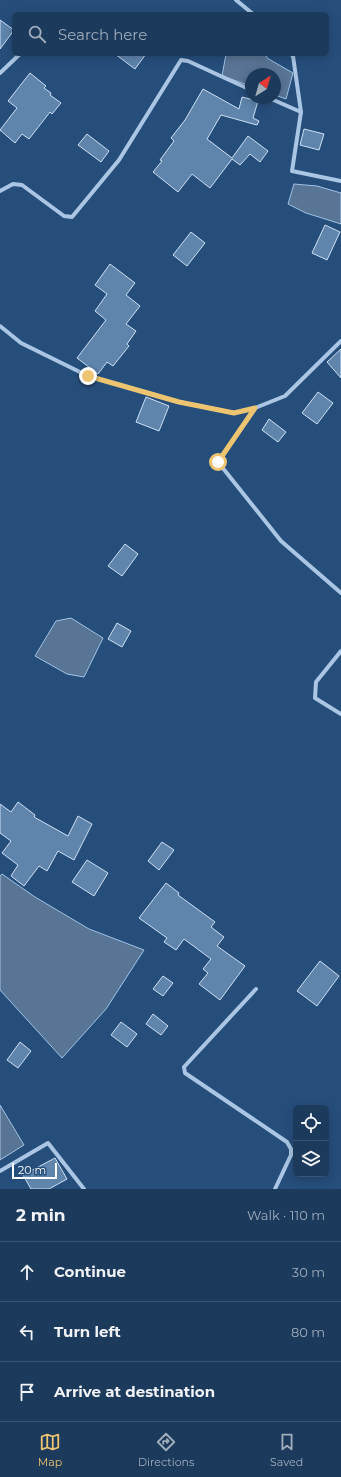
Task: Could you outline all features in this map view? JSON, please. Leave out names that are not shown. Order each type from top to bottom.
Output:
[{"type":"street","points":[[236,0],[251,12]]},
{"type":"street","points":[[0,73],[18,56]]},
{"type":"street","points":[[293,56],[301,112],[292,171],[341,181]]},
{"type":"street","points":[[0,190],[13,184],[22,185],[64,216],[72,217],[119,160],[181,60],[188,61],[245,87]]},
{"type":"street","points":[[281,103],[301,112]]},
{"type":"street","points":[[0,326],[21,344],[88,376],[179,402],[234,413],[255,408],[284,396],[341,341]]},
{"type":"street","points":[[255,408],[218,462],[281,541],[341,593]]},
{"type":"street","points":[[341,651],[316,682],[315,698],[341,714]]},
{"type":"street","points":[[256,989],[184,1067],[185,1073],[287,1142],[291,1149],[291,1155],[275,1189]]},
{"type":"street","points":[[0,1172],[48,1143],[84,1189]]},
{"type":"water","points":[[226,56],[266,56],[267,58],[293,73],[286,99],[281,97],[281,68],[245,68],[245,84],[222,76]]},
{"type":"water","points":[[294,184],[317,186],[341,193],[341,224],[306,213],[288,204]]},
{"type":"water","points":[[71,618],[103,638],[84,677],[67,674],[35,656],[56,621]]},
{"type":"water","points":[[2,874],[35,897],[89,929],[144,950],[106,1009],[62,1058],[0,990],[0,876]]},
{"type":"water","points":[[0,1105],[24,1145],[0,1160]]},
{"type":"building","points":[[0,20],[12,29],[12,33],[0,49]]},
{"type":"building","points":[[118,56],[145,56],[135,69]]},
{"type":"building","points":[[30,73],[46,86],[44,88],[51,93],[50,95],[61,103],[52,114],[50,112],[29,139],[22,134],[15,143],[0,130],[17,108],[8,101]]},
{"type":"building","points":[[203,89],[239,109],[242,97],[245,98],[245,104],[257,104],[253,118],[259,121],[257,125],[221,115],[207,139],[232,158],[248,136],[268,151],[260,162],[250,154],[240,165],[232,159],[210,188],[192,174],[178,192],[153,172],[162,161],[160,160],[174,141],[171,138],[185,120]]},
{"type":"building","points":[[304,129],[324,134],[319,150],[300,145]]},
{"type":"building","points":[[87,134],[109,151],[101,162],[78,145]]},
{"type":"building","points":[[325,225],[340,232],[327,260],[312,253]]},
{"type":"building","points":[[191,232],[205,243],[187,266],[173,255]]},
{"type":"building","points":[[110,264],[135,283],[126,295],[140,306],[126,324],[136,331],[127,344],[129,346],[113,366],[107,362],[98,374],[77,358],[106,320],[95,311],[107,294],[95,285]]},
{"type":"building","points":[[341,349],[341,378],[327,362]]},
{"type":"building","points":[[318,392],[333,403],[317,424],[302,413]]},
{"type":"building","points":[[146,397],[169,406],[159,431],[136,422]]},
{"type":"building","points":[[269,419],[286,432],[278,442],[262,430]]},
{"type":"building","points":[[125,544],[138,554],[122,576],[108,566]]},
{"type":"building","points":[[117,623],[131,631],[122,647],[108,639]]},
{"type":"building","points":[[18,802],[35,815],[34,817],[68,836],[78,816],[92,824],[74,860],[58,851],[47,871],[39,866],[24,886],[11,876],[18,865],[2,853],[11,841],[0,833],[0,804],[11,812]]},
{"type":"building","points":[[162,842],[174,850],[159,870],[148,861]]},
{"type":"building","points":[[87,860],[108,873],[94,896],[72,882]]},
{"type":"building","points":[[166,883],[179,893],[178,895],[215,922],[211,927],[224,937],[217,946],[245,966],[220,1000],[199,984],[208,973],[203,969],[211,959],[184,939],[176,950],[164,942],[167,938],[139,918]]},
{"type":"building","points":[[320,961],[339,976],[317,1006],[297,991]]},
{"type":"building","points":[[163,976],[173,983],[163,996],[153,989]]},
{"type":"building","points":[[153,1014],[168,1026],[161,1035],[146,1024]]},
{"type":"building","points":[[121,1022],[137,1034],[127,1047],[111,1035]]},
{"type":"building","points":[[20,1042],[31,1051],[18,1068],[7,1060]]},
{"type":"building","points":[[55,1158],[67,1179],[49,1189],[31,1189],[23,1175]]},
{"type":"route","points":[[88,376],[179,402],[234,413],[255,408],[218,462]]}]
